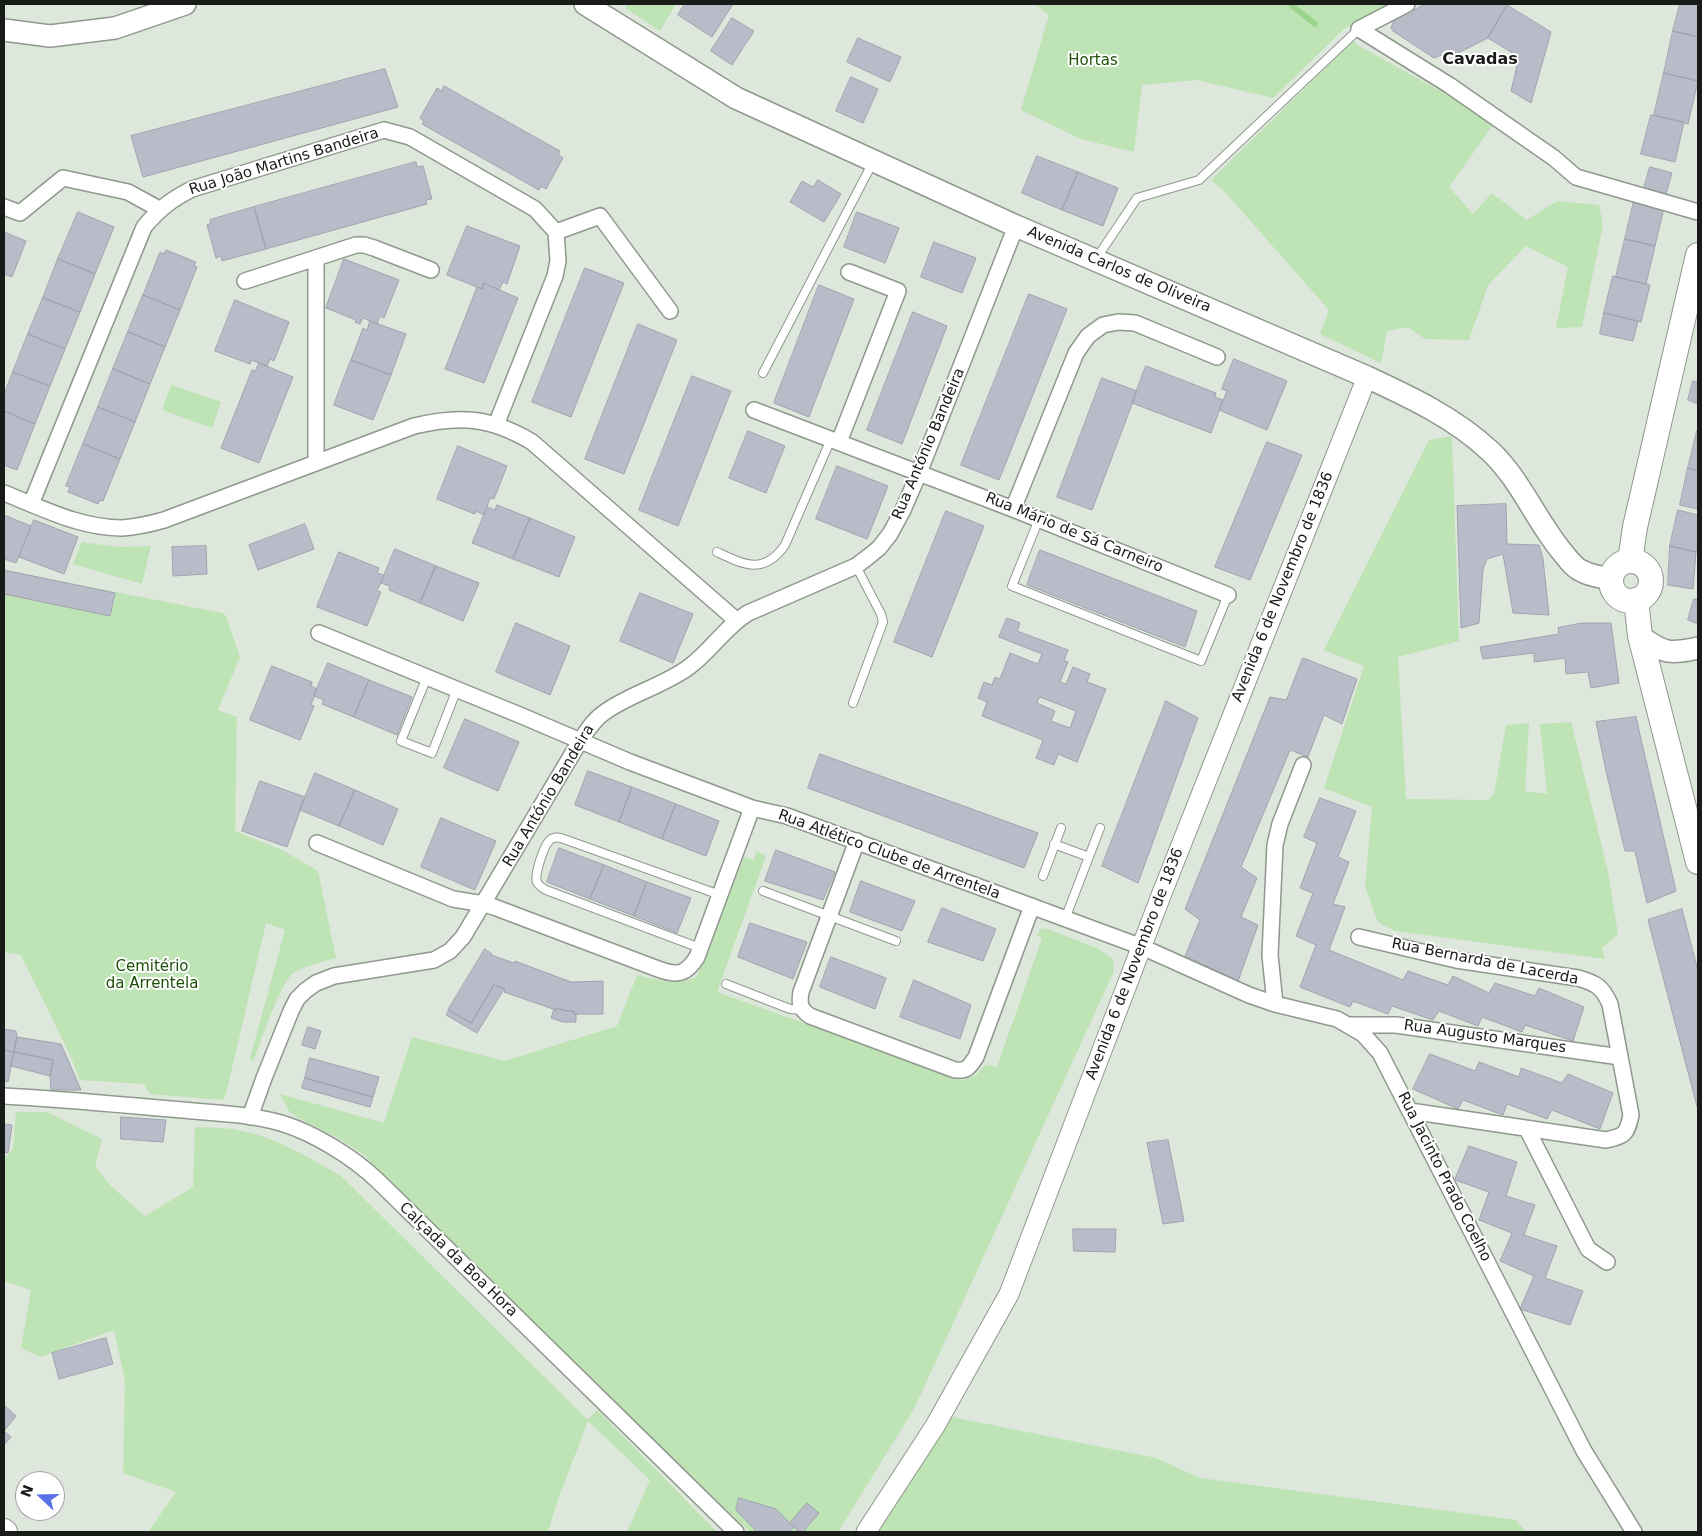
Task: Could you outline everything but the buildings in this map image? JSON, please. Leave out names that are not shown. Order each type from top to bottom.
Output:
[{"type":"main road","points":[[4,30],[50,36],[115,28],[185,4]]},
{"type":"main road","name":"Avenida Carlos de Oliveira","points":[[585,4],[736,98],[1016,226],[1367,377],[1411,398],[1458,426],[1490,452],[1518,486],[1554,543],[1572,563],[1582,571],[1611,579]]},
{"type":"main road","points":[[1630,561],[1637,518],[1698,255]]},
{"type":"main road","points":[[1630,561],[1644,565],[1649,571],[1651,578],[1648,592],[1642,598],[1636,600],[1623,599],[1618,596],[1614,591],[1611,579],[1619,564],[1630,561]]},
{"type":"main road","points":[[1636,600],[1640,636],[1698,862]]},
{"type":"main road","points":[[1640,636],[1657,649],[1669,652],[1698,648]]},
{"type":"street","points":[[1359,29],[1407,4]]},
{"type":"street","points":[[1359,29],[1449,85],[1554,158],[1576,177],[1698,212]]},
{"type":"street","name":"Rua João Martins Bandeira","points":[[31,504],[144,226],[159,209],[177,196],[192,189],[384,130],[410,137],[535,209],[556,232]]},
{"type":"street","points":[[4,207],[20,213],[63,178],[128,192],[159,209]]},
{"type":"street","points":[[496,425],[555,276],[558,261],[556,232],[600,216],[670,311]]},
{"type":"street","name":"Rua António Bandeira","points":[[250,1117],[291,1011],[297,999],[305,991],[316,983],[334,976],[434,960],[450,952],[464,937],[580,741],[592,724],[604,712],[688,668],[704,655],[736,620],[856,566],[879,548],[890,534],[903,510],[919,473],[1016,226]]},
{"type":"street","points":[[245,281],[356,245],[364,245],[431,270]]},
{"type":"street","points":[[316,259],[316,463]]},
{"type":"street","points":[[835,441],[898,291],[849,272]]},
{"type":"street","points":[[1013,509],[1076,353],[1088,336],[1103,325],[1118,322],[1135,323],[1217,357]]},
{"type":"street","name":"Avenida 6 de Novembro de 1836","points":[[866,1532],[935,1426],[1009,1294],[1142,947],[1367,377]]},
{"type":"street","name":"Rua Mário de Sá Carneiro","points":[[754,410],[1039,519],[1228,595]]},
{"type":"street","points":[[4,493],[69,519],[89,524],[124,528],[144,525],[164,520],[414,426],[440,420],[465,419],[496,425],[515,432],[532,442],[736,620]]},
{"type":"street","name":"Rua Atlético Clube de Arrentela","points":[[320,633],[580,741],[752,808],[787,816],[1142,947]]},
{"type":"street","points":[[1275,1004],[1270,955],[1276,845],[1280,824],[1302,765]]},
{"type":"street","points":[[317,843],[453,899],[484,904],[658,969],[674,973],[684,972],[692,965],[752,808]]},
{"type":"street","points":[[857,842],[801,992],[799,1001],[802,1010],[810,1016],[955,1070],[963,1070],[970,1066],[976,1057],[1032,906]]},
{"type":"street","name":"Rua Bernarda de Lacerda","points":[[1359,937],[1456,960],[1578,978],[1592,982],[1601,988],[1610,1004],[1631,1115],[1628,1130],[1620,1137],[1606,1140],[1410,1111]]},
{"type":"street","name":"Rua Jacinto Prado Coelho","points":[[1142,947],[1275,1004],[1337,1019],[1363,1034],[1380,1052],[1584,1451],[1634,1532]]},
{"type":"street","name":"Rua Augusto Marques","points":[[1349,1025],[1396,1025],[1620,1057]]},
{"type":"street","name":"Calçada da Boa Hora","points":[[4,1096],[250,1117],[282,1123],[344,1153],[363,1167],[736,1532]]},
{"type":"street","points":[[1527,1128],[1588,1249],[1607,1262]]},
{"type":"lane","points":[[1096,259],[1137,198],[1199,180],[1359,29]]},
{"type":"lane","points":[[764,373],[874,162]]},
{"type":"lane","points":[[717,552],[744,564],[756,565],[768,563],[778,556],[835,441]]},
{"type":"lane","points":[[1039,519],[1012,586],[1201,661],[1228,595]]},
{"type":"lane","points":[[853,702],[882,622],[881,614],[856,566]]},
{"type":"lane","points":[[427,677],[402,741],[432,753],[457,689]]},
{"type":"lane","points":[[1042,876],[1060,828]]},
{"type":"lane","points":[[1065,919],[1100,828]]},
{"type":"lane","points":[[700,948],[546,890],[540,886],[536,880],[537,872],[546,845],[551,839],[561,838],[720,895]]},
{"type":"lane","points":[[1054,844],[1088,857]]},
{"type":"lane","points":[[763,891],[896,941]]},
{"type":"lane","points":[[726,984],[790,1009],[802,1010]]},
{"type":"green space","points":[[628,4],[676,4],[660,31],[625,8]]},
{"type":"green space","name":"Hortas","points":[[1034,4],[1392,4],[1344,29],[1273,98],[1197,80],[1142,85],[1134,152],[1081,139],[1021,110],[1049,15]]},
{"type":"green space","points":[[1353,41],[1495,122],[1449,187],[1473,214],[1492,193],[1527,220],[1557,201],[1599,205],[1603,225],[1582,327],[1556,328],[1568,267],[1526,246],[1488,285],[1469,340],[1425,339],[1408,327],[1387,331],[1381,363],[1320,334],[1329,310],[1224,191],[1211,180]]},
{"type":"green space","points":[[171,385],[221,402],[212,428],[162,410]]},
{"type":"green space","points":[[1452,436],[1459,641],[1398,657],[1406,799],[1488,800],[1494,794],[1506,725],[1529,723],[1525,791],[1547,794],[1540,724],[1571,722],[1608,872],[1618,934],[1602,948],[1605,959],[1395,931],[1378,922],[1365,887],[1372,807],[1324,788],[1364,666],[1324,650],[1429,440]]},
{"type":"green space","points":[[82,542],[118,547],[151,546],[142,584],[73,564]]},
{"type":"green space","name":"Cemitério da Arrentela","points":[[4,570],[222,613],[226,616],[240,657],[218,710],[237,717],[235,831],[282,850],[318,871],[336,958],[307,967],[292,974],[287,980],[276,1002],[253,1062],[250,1058],[285,930],[266,923],[223,1100],[150,1094],[144,1084],[80,1080],[70,1055],[21,955],[4,952]]},
{"type":"green space","points":[[756,851],[766,856],[717,992],[962,1080],[975,1076],[985,1065],[997,1067],[1042,938],[1037,935],[1040,930],[1045,928],[1099,949],[1113,959],[1114,971],[914,1409],[838,1532],[750,1532],[582,1371],[364,1155],[340,1139],[296,1117],[289,1111],[280,1094],[384,1123],[412,1037],[505,1061],[617,1026],[637,975],[675,982],[690,980],[697,976],[744,857],[754,860]]},
{"type":"green space","points":[[16,1112],[47,1112],[102,1139],[95,1166],[111,1186],[145,1216],[193,1187],[195,1127],[233,1129],[265,1137],[291,1148],[341,1176],[588,1420],[597,1410],[717,1532],[627,1532],[650,1480],[588,1421],[557,1502],[548,1532],[148,1532],[176,1492],[123,1473],[125,1381],[114,1330],[40,1357],[21,1348],[31,1290],[4,1281],[4,1159],[13,1149]]},
{"type":"green space","points":[[947,1416],[1156,1458],[1200,1478],[1516,1520],[1526,1532],[874,1532]]},
{"type":"waterway","points":[[1290,4],[1315,24]]},
{"type":"district","name":"Cavadas","points":[[1480,60]]}]
